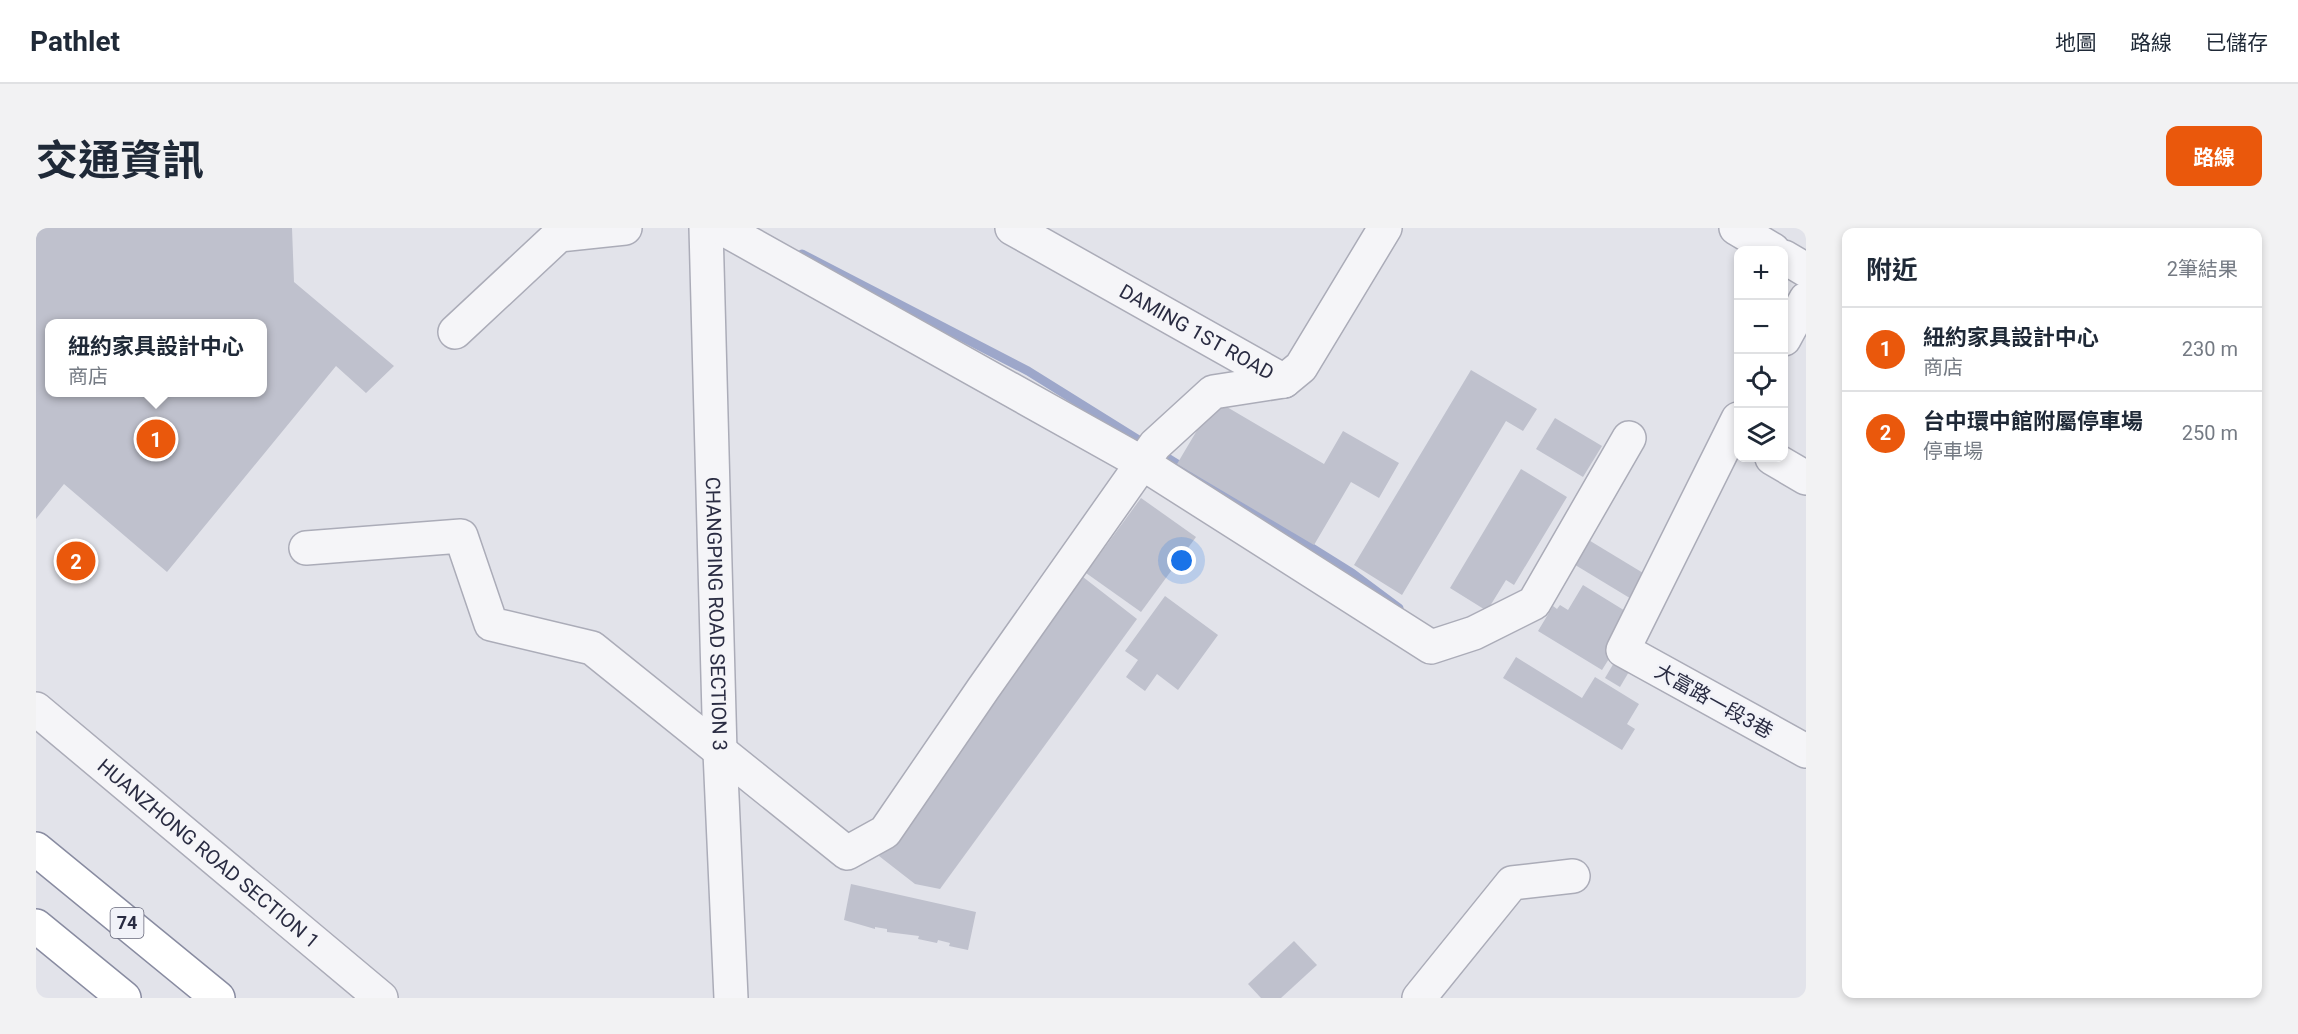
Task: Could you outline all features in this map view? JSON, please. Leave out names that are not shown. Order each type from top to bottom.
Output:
[{"type":"highway","name":"74","points":[[39,851],[218,998]]},
{"type":"highway","points":[[36,926],[124,998]]},
{"type":"street","points":[[455,332],[559,235],[625,228]]},
{"type":"street","name":"CHANGPING ROAD SECTION 3","points":[[706,228],[720,752],[731,998]]},
{"type":"street","points":[[722,228],[1142,463],[1431,647],[1474,633],[1534,603],[1629,438]]},
{"type":"street","name":"DAMING 1ST ROAD","points":[[1012,228],[1284,381],[1300,367],[1383,229]]},
{"type":"street","points":[[1736,228],[1766,246]]},
{"type":"street","points":[[1788,259],[1806,270]]},
{"type":"street","points":[[1788,332],[1806,299]]},
{"type":"street","points":[[306,549],[461,536],[491,624],[592,648],[847,853],[885,832],[982,689],[1155,445],[1213,392],[1284,381]]},
{"type":"street","name":"大富路一段3巷","points":[[1734,434],[1623,650],[1806,751]]},
{"type":"street","points":[[1779,462],[1806,478]]},
{"type":"street","name":"HUANZHONG ROAD SECTION 1","points":[[36,709],[381,998]]},
{"type":"street","points":[[1419,998],[1512,883],[1573,876]]},
{"type":"building","points":[[36,228],[292,228],[294,282],[394,366],[366,393],[336,366],[167,572],[64,484],[36,519]]},
{"type":"building","points":[[1471,370],[1537,409],[1523,431],[1506,421],[1402,595],[1354,565]]},
{"type":"building","points":[[1215,400],[1324,464],[1343,431],[1399,463],[1379,498],[1351,482],[1314,545],[1177,464]]},
{"type":"building","points":[[1555,418],[1602,446],[1583,477],[1536,449]]},
{"type":"building","points":[[1521,469],[1567,497],[1514,585],[1506,580],[1487,611],[1450,588]]},
{"type":"building","points":[[1141,498],[1196,537],[1141,612],[1086,573]]},
{"type":"building","points":[[1582,536],[1653,579],[1638,603],[1567,560]]},
{"type":"building","points":[[1083,577],[1137,619],[940,889],[915,884],[879,856]]},
{"type":"building","points":[[1583,585],[1635,617],[1602,670],[1538,631],[1553,606],[1557,609],[1560,605],[1568,610]]},
{"type":"building","points":[[1165,596],[1218,635],[1178,690],[1157,674],[1145,691],[1126,677],[1138,660],[1125,651]]},
{"type":"building","points":[[1516,657],[1582,698],[1595,677],[1639,704],[1627,724],[1635,729],[1622,750],[1503,678]]},
{"type":"building","points":[[1615,661],[1630,670],[1620,687],[1605,678]]},
{"type":"building","points":[[851,884],[976,912],[968,950],[949,946],[950,943],[938,940],[937,943],[918,939],[919,936],[887,932],[887,929],[875,927],[875,929],[844,920]]},
{"type":"building","points":[[1294,941],[1317,965],[1281,998],[1261,998],[1248,984]]},
{"type":"waterway","points":[[802,254],[1028,371],[1352,573],[1399,608]]},
{"type":"place","name":"紐約家具設計中心","points":[[156,439]]},
{"type":"place","name":"台中環中館附屬停車場","points":[[76,561]]}]
